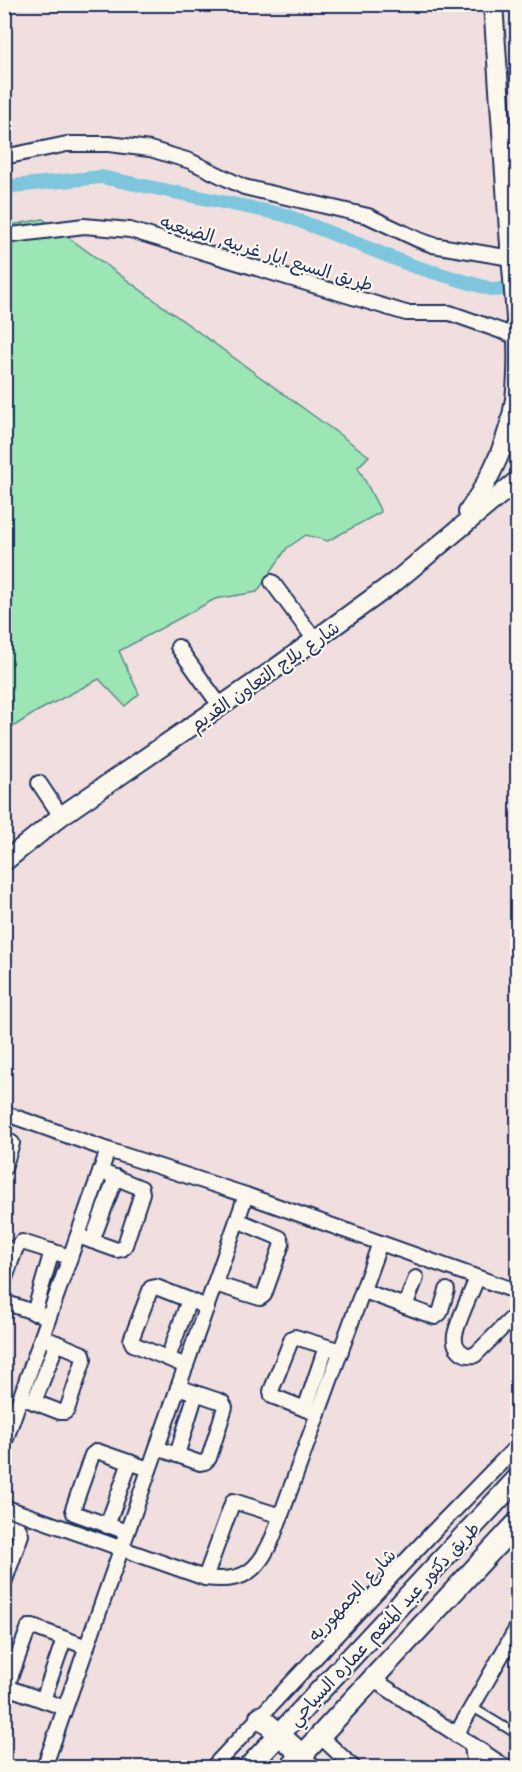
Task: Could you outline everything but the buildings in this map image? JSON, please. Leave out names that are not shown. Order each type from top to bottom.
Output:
[{"type":"main road","name":"طريق دكتور عبد المنعم عماره السياحي","points":[[248,1767],[518,1478]]},
{"type":"main road","name":"طريق دكتور عبد المنعم عماره السياحي","points":[[302,1763],[320,1736],[518,1522]]},
{"type":"main road","points":[[296,1715],[320,1736]]},
{"type":"main road","points":[[260,1717],[279,1735],[302,1763]]},
{"type":"street","points":[[450,534],[481,494],[513,434],[517,372],[493,4]]},
{"type":"street","points":[[4,157],[67,144],[109,144],[150,149],[190,161],[244,187],[368,216],[426,243],[511,259]]},
{"type":"street","name":"طريق السبع ابار غربيه, الضبعيه","points":[[4,236],[84,226],[130,230],[406,313],[450,313],[515,330]]},
{"type":"street","name":"شارع بلاج التعاون القديم","points":[[4,862],[61,816],[221,706],[396,581],[518,480]]},
{"type":"street","points":[[272,582],[315,640]]},
{"type":"street","points":[[178,647],[221,706]]},
{"type":"street","points":[[39,783],[61,816]]},
{"type":"street","points":[[4,1113],[246,1195],[518,1292]]},
{"type":"street","points":[[4,1139],[12,1143],[4,1168]]},
{"type":"street","points":[[27,1400],[42,1337],[108,1150]]},
{"type":"street","points":[[78,1236],[122,1250],[142,1193],[141,1188],[136,1185],[100,1171]]},
{"type":"street","points":[[92,1241],[116,1177]]},
{"type":"street","points":[[44,1767],[246,1195]]},
{"type":"street","points":[[215,1284],[260,1298],[264,1295],[282,1244],[280,1238],[237,1220]]},
{"type":"street","points":[[4,1281],[18,1244],[22,1242],[70,1257]]},
{"type":"street","points":[[311,1411],[340,1351],[380,1243]]},
{"type":"street","points":[[34,1312],[52,1251]]},
{"type":"street","points":[[405,1306],[416,1278]]},
{"type":"street","points":[[477,1278],[455,1336],[457,1347],[462,1353],[469,1356],[475,1355],[518,1312]]},
{"type":"street","points":[[186,1365],[131,1342],[148,1290],[156,1287],[207,1307]]},
{"type":"street","points":[[364,1291],[435,1317],[438,1316],[447,1290]]},
{"type":"street","points":[[168,1358],[189,1300]]},
{"type":"street","points":[[4,1302],[49,1318]]},
{"type":"street","points":[[27,1400],[65,1412],[84,1359],[84,1354],[42,1337]]},
{"type":"street","points":[[311,1411],[272,1396],[271,1391],[292,1338],[340,1351]]},
{"type":"street","points":[[4,1444],[9,1419],[27,1400],[57,1342]]},
{"type":"street","points":[[4,1507],[205,1578],[224,1580],[244,1575],[257,1566],[265,1556],[281,1516],[311,1411],[326,1347]]},
{"type":"street","points":[[157,1448],[200,1463],[206,1462],[209,1458],[225,1407],[222,1402],[178,1387]]},
{"type":"street","points":[[177,1455],[196,1393]]},
{"type":"street","name":"شارع الجمهوريه","points":[[212,1767],[518,1445]]},
{"type":"street","points":[[127,1532],[74,1513],[92,1455],[98,1451],[149,1469]]},
{"type":"street","points":[[107,1526],[130,1462]]},
{"type":"street","points":[[205,1578],[233,1501],[281,1516]]},
{"type":"street","points":[[4,1524],[19,1529],[21,1534],[4,1582]]},
{"type":"street","points":[[456,1735],[518,1626]]},
{"type":"street","points":[[65,1708],[12,1689],[8,1683],[28,1629],[33,1627],[87,1647]]},
{"type":"street","points":[[43,1700],[64,1639]]},
{"type":"street","points":[[373,1679],[507,1767]]},
{"type":"street","points":[[320,1736],[354,1767]]},
{"type":"street","points":[[472,1746],[475,1767]]},
{"type":"lane","points":[[472,1707],[518,1735]]},
{"type":"green space","points":[[43,219],[369,456],[358,467],[381,512],[328,541],[306,535],[287,548],[257,592],[215,599],[119,651],[139,694],[125,706],[99,679],[36,712],[5,732],[5,226]]},
{"type":"waterway","points":[[4,187],[101,177],[285,215],[413,266],[494,290],[518,287]]}]
